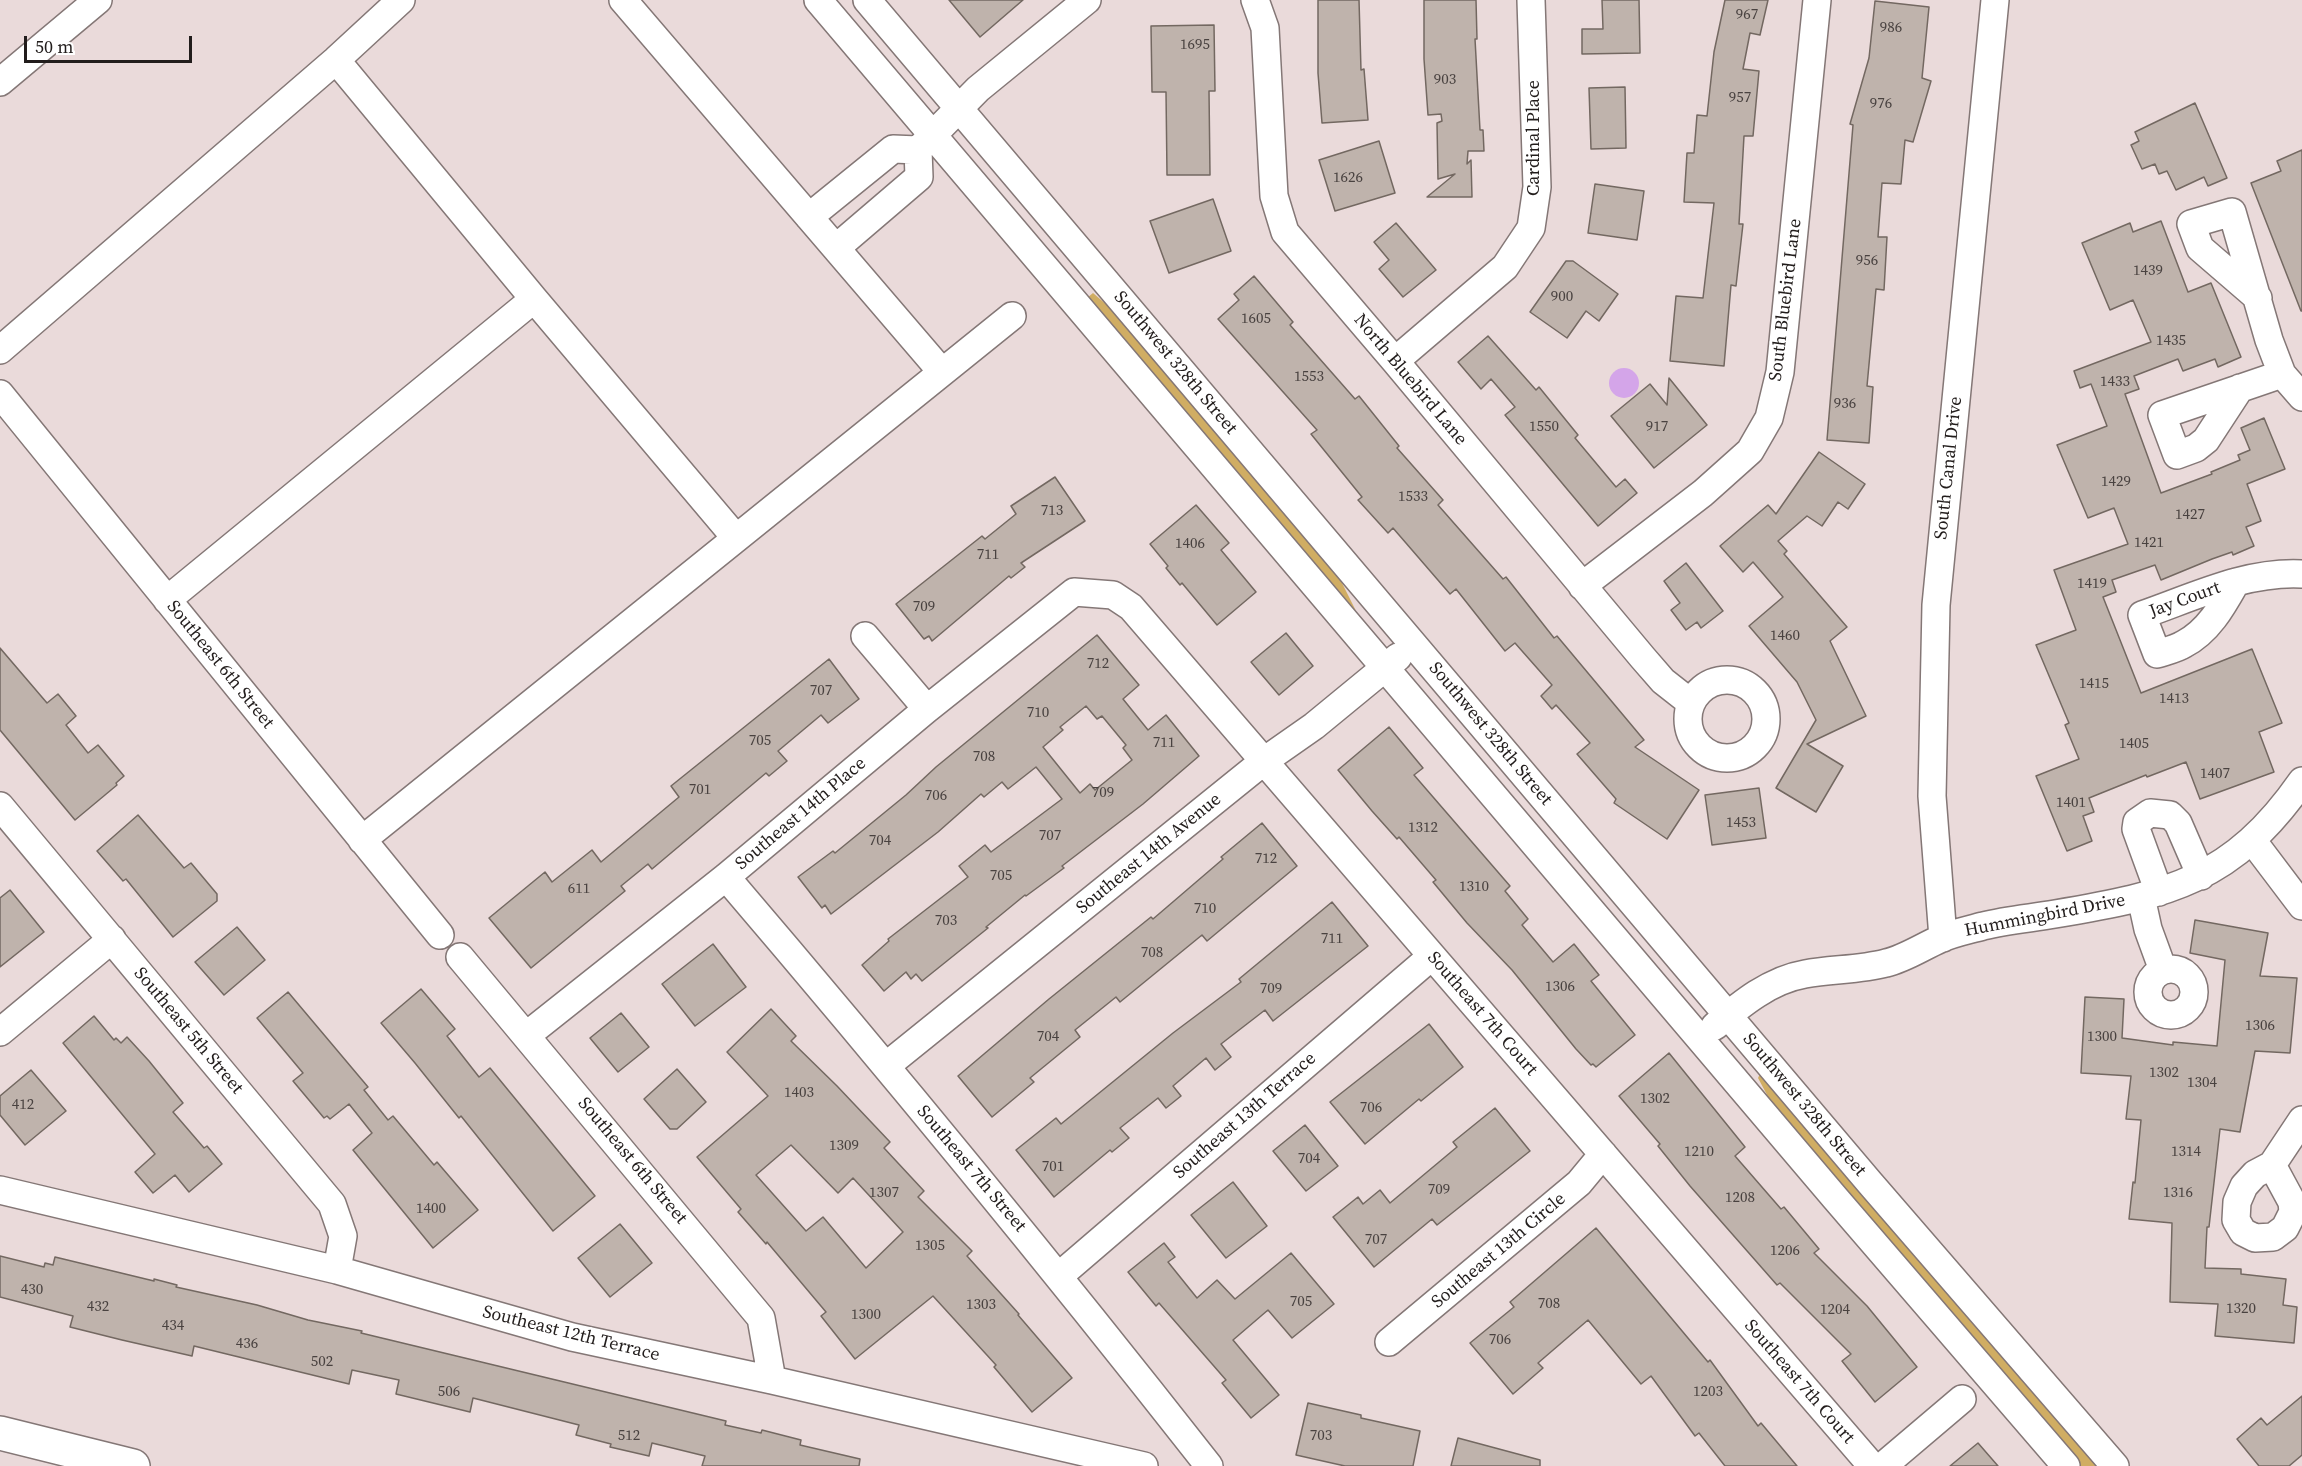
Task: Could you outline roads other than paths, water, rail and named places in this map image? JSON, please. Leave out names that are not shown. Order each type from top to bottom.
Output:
[{"type":"highway","points":[[0,1433],[133,1466]]},
{"type":"street","points":[[0,82],[98,0]]},
{"type":"street","points":[[0,350],[336,60],[401,0]]},
{"type":"street","points":[[623,0],[942,372]]},
{"type":"street","name":"Southwest 328th Street","points":[[818,0],[925,143],[1384,669],[1963,1349],[2066,1466]]},
{"type":"street","name":"Southwest 328th Street","points":[[867,0],[1728,1015],[2115,1466]]},
{"type":"street","points":[[809,218],[893,149],[925,143],[978,89],[1086,0]]},
{"type":"street","name":"North Bluebird Lane","points":[[1255,0],[1265,28],[1274,196],[1285,232],[1663,681],[1691,703]]},
{"type":"street","name":"Cardinal Place","points":[[1395,361],[1504,267],[1531,228],[1537,187],[1531,0]]},
{"type":"street","name":"South Bluebird Lane","points":[[1582,586],[1702,493],[1750,451],[1769,418],[1780,372],[1817,0]]},
{"type":"street","name":"South Canal Drive","points":[[1943,938],[1932,796],[1936,605],[1995,0]]},
{"type":"street","points":[[336,60],[736,538]]},
{"type":"street","points":[[836,248],[919,177],[925,143]]},
{"type":"street","points":[[167,600],[534,298]]},
{"type":"street","points":[[2258,298],[2269,340],[2282,374],[2302,398]]},
{"type":"street","points":[[362,840],[1012,316]]},
{"type":"street","points":[[2240,388],[2282,374]]},
{"type":"street","name":"Southeast 6th Street","points":[[0,394],[440,935]]},
{"type":"street","name":"Jay Court","points":[[2236,582],[2260,575],[2302,574]]},
{"type":"street","name":"Southeast 14th Place","points":[[527,1035],[726,877],[927,709],[1074,592]]},
{"type":"street","name":"Southeast 7th Court","points":[[1074,592],[1113,595],[1131,607],[1872,1466]]},
{"type":"street","points":[[865,636],[927,709]]},
{"type":"street","name":"Southeast 14th Avenue","points":[[886,1066],[1264,761],[1314,726],[1414,644]]},
{"type":"street","name":"Hummingbird Drive","points":[[1700,1039],[1756,995],[1787,979],[1803,974],[1887,963],[1943,938],[1985,926],[2150,895],[2201,876],[2229,859],[2252,840],[2271,821],[2302,781]]},
{"type":"street","name":"Southeast 5th Street","points":[[0,806],[332,1204],[343,1236],[337,1270]]},
{"type":"street","points":[[2163,970],[2148,930],[2150,895],[2136,829],[2137,822],[2150,813],[2170,815],[2178,824],[2201,876]]},
{"type":"street","points":[[2252,840],[2302,906]]},
{"type":"street","name":"Southeast 7th Street","points":[[726,877],[1059,1276],[1209,1466]]},
{"type":"street","points":[[0,1032],[112,939]]},
{"type":"street","name":"Southeast 13th Terrace","points":[[1059,1276],[1432,956]]},
{"type":"street","name":"Southeast 6th Street","points":[[460,957],[761,1318],[772,1380]]},
{"type":"street","points":[[2272,1165],[2302,1120]]},
{"type":"street","name":"Southeast 13th Circle","points":[[1389,1342],[1579,1182],[1603,1154]]},
{"type":"street","name":"Southeast 12th Terrace","points":[[0,1190],[337,1270],[572,1337],[772,1380],[1144,1466]]},
{"type":"street","points":[[1883,1466],[1962,1399]]}]
